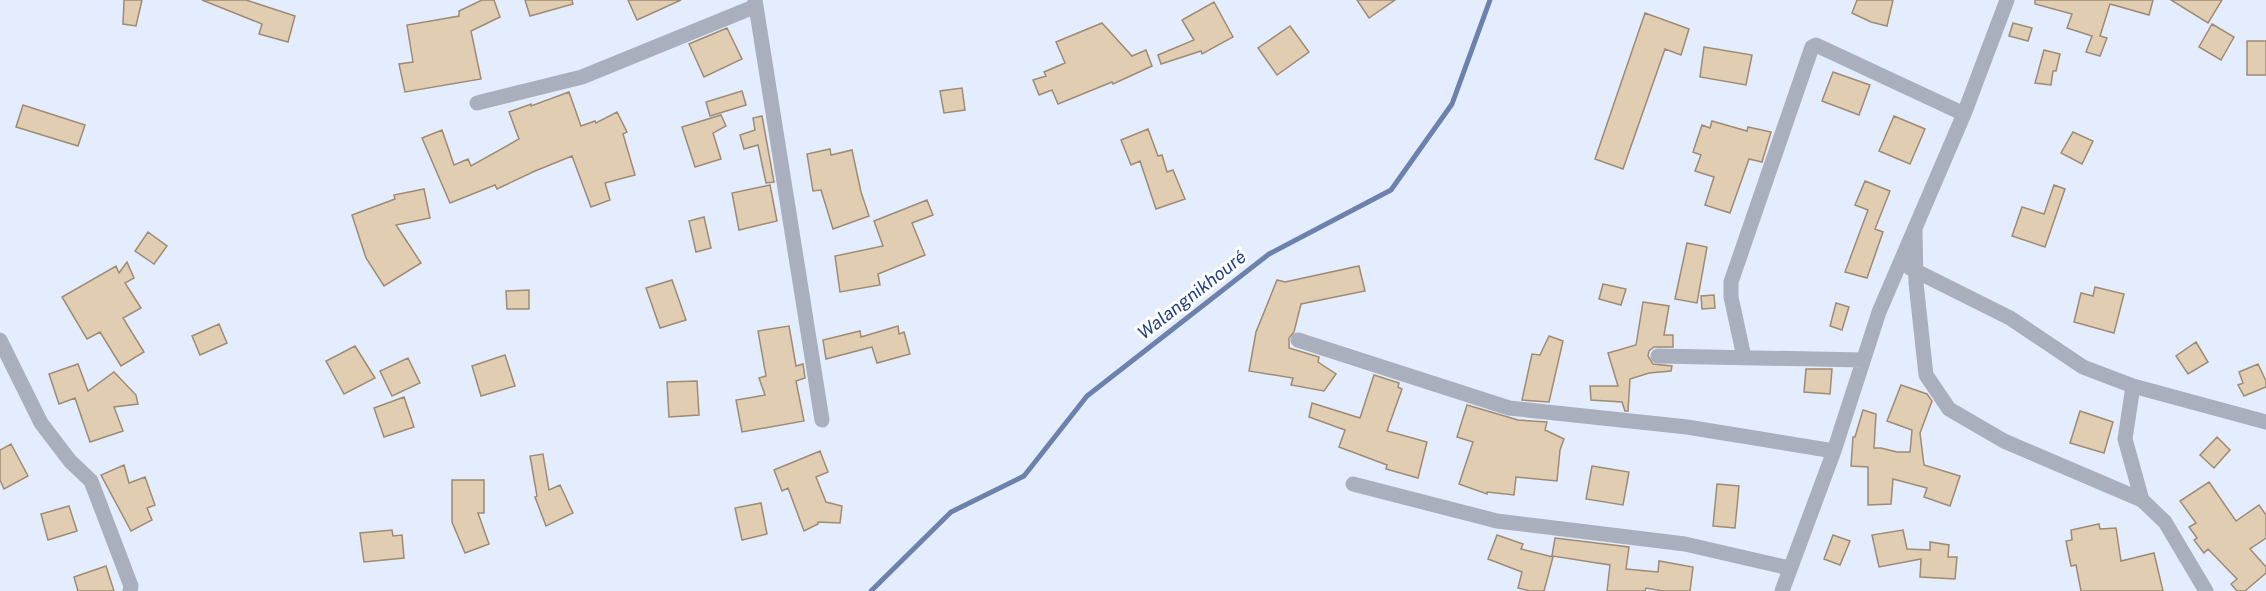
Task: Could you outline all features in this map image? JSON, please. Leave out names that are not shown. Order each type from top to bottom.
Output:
[{"type":"street","points":[[1782,591],[1834,451],[1863,360],[1898,265],[1964,114],[2007,0]]},
{"type":"street","points":[[477,103],[582,77],[756,3],[822,420]]},
{"type":"street","points":[[1744,357],[1731,297],[1731,282],[1809,50],[1816,45],[1964,114]]},
{"type":"street","points":[[1915,224],[1916,270],[1926,375],[1949,409],[2004,441],[2142,500],[2166,522],[2206,591]]},
{"type":"street","points":[[1898,265],[1916,270],[2010,318],[2083,367],[2133,386],[2266,422]]},
{"type":"street","points":[[0,340],[41,423],[70,461],[91,481],[131,586],[129,591]]},
{"type":"street","points":[[1298,340],[1509,408],[1687,428],[1834,451]]},
{"type":"street","points":[[1659,356],[1863,360]]},
{"type":"street","points":[[2133,386],[2125,439],[2142,500]]},
{"type":"street","points":[[1353,484],[1497,520],[1685,544],[1790,568]]},
{"type":"building","points":[[124,0],[142,0],[136,26],[123,24]]},
{"type":"building","points":[[202,0],[246,0],[295,16],[288,42],[259,34],[262,24]]},
{"type":"building","points":[[482,0],[494,0],[500,17],[471,31],[481,79],[405,92],[399,64],[413,62],[407,25],[459,16],[459,11]]},
{"type":"building","points":[[525,0],[572,0],[573,4],[530,16]]},
{"type":"building","points":[[628,0],[681,0],[637,20]]},
{"type":"building","points":[[1357,0],[1395,0],[1369,18]]},
{"type":"building","points":[[1857,0],[1893,0],[1887,26],[1871,22],[1852,13]]},
{"type":"building","points":[[2035,0],[2153,0],[2149,15],[2110,4],[2100,36],[2107,38],[2100,56],[2086,52],[2092,36],[2067,28],[2072,14],[2035,4]]},
{"type":"building","points":[[2171,0],[2222,0],[2208,23]]},
{"type":"building","points":[[1214,2],[1233,37],[1202,54],[1201,51],[1161,64],[1158,55],[1194,40],[1182,20]]},
{"type":"building","points":[[1645,13],[1689,29],[1681,55],[1665,49],[1623,169],[1595,159]]},
{"type":"building","points":[[1102,23],[1132,56],[1146,50],[1152,66],[1113,84],[1112,82],[1058,104],[1052,90],[1039,95],[1033,80],[1046,76],[1044,72],[1065,63],[1056,42]]},
{"type":"building","points":[[2013,23],[2032,28],[2028,41],[2009,36]]},
{"type":"building","points":[[2212,24],[2234,37],[2221,60],[2199,47]]},
{"type":"building","points":[[1290,26],[1309,52],[1277,75],[1258,48]]},
{"type":"building","points":[[727,28],[742,59],[704,77],[689,44]]},
{"type":"building","points":[[2247,41],[2266,41],[2266,75],[2247,75]]},
{"type":"building","points":[[1704,47],[1752,55],[1746,85],[1700,77]]},
{"type":"building","points":[[2044,50],[2060,54],[2056,71],[2053,71],[2051,85],[2035,83]]},
{"type":"building","points":[[1833,72],[1870,85],[1859,115],[1822,101]]},
{"type":"building","points":[[962,88],[965,110],[944,113],[940,91]]},
{"type":"building","points":[[742,91],[746,105],[710,116],[706,102]]},
{"type":"building","points":[[569,92],[581,126],[595,121],[596,123],[617,112],[627,132],[623,134],[635,175],[605,183],[610,200],[591,207],[572,156],[497,189],[495,185],[450,203],[422,138],[442,130],[454,165],[468,159],[471,166],[519,139],[509,112]]},
{"type":"building","points":[[23,105],[85,125],[78,146],[16,127]]},
{"type":"building","points":[[721,115],[726,126],[713,133],[721,159],[695,167],[682,127]]},
{"type":"building","points":[[762,116],[774,182],[766,183],[758,145],[744,149],[740,135],[755,130],[753,118]]},
{"type":"building","points":[[1894,116],[1925,129],[1910,164],[1879,151]]},
{"type":"building","points":[[1712,121],[1747,131],[1748,127],[1771,132],[1762,162],[1749,159],[1730,213],[1705,205],[1714,177],[1695,171],[1701,155],[1693,152],[1702,125],[1710,128]]},
{"type":"building","points":[[1148,129],[1158,156],[1162,155],[1167,172],[1173,170],[1185,199],[1156,209],[1140,161],[1131,165],[1121,140]]},
{"type":"building","points":[[2073,132],[2093,141],[2082,164],[2061,153]]},
{"type":"building","points":[[830,149],[831,155],[852,150],[869,216],[833,229],[821,190],[813,191],[807,154]]},
{"type":"building","points":[[1865,181],[1890,191],[1875,229],[1883,232],[1867,278],[1845,272],[1868,210],[1855,205]]},
{"type":"building","points":[[770,185],[777,221],[739,230],[732,193]]},
{"type":"building","points":[[2054,185],[2065,189],[2045,247],[2012,236],[2022,207],[2044,214]]},
{"type":"building","points":[[424,189],[430,218],[396,225],[421,263],[384,286],[366,258],[352,215],[395,199],[394,195]]},
{"type":"building","points":[[927,200],[933,215],[912,223],[925,255],[878,274],[880,285],[840,292],[835,256],[883,246],[874,221]]},
{"type":"building","points":[[704,217],[711,248],[696,252],[689,221]]},
{"type":"building","points":[[148,232],[167,246],[154,264],[135,251]]},
{"type":"building","points":[[1687,243],[1707,247],[1697,303],[1675,299]]},
{"type":"building","points":[[127,262],[134,278],[125,283],[141,308],[123,318],[144,352],[121,366],[100,332],[87,339],[62,297],[116,266],[119,273]]},
{"type":"building","points":[[1359,266],[1365,291],[1301,304],[1294,332],[1289,338],[1289,348],[1319,357],[1318,362],[1336,374],[1324,391],[1291,385],[1293,378],[1249,371],[1256,332],[1277,280],[1285,282]]},
{"type":"building","points":[[672,280],[686,320],[660,328],[646,288]]},
{"type":"building","points":[[1603,284],[1626,289],[1621,305],[1599,299]]},
{"type":"building","points":[[2095,287],[2124,294],[2114,333],[2074,322],[2081,293],[2093,296]]},
{"type":"building","points":[[529,290],[529,309],[507,309],[506,291]]},
{"type":"building","points":[[1714,295],[1715,308],[1702,309],[1701,296]]},
{"type":"building","points":[[1643,302],[1669,306],[1664,335],[1673,335],[1673,347],[1654,347],[1649,351],[1648,356],[1653,364],[1672,366],[1671,371],[1649,373],[1630,379],[1628,411],[1625,411],[1622,402],[1591,400],[1590,386],[1618,386],[1608,353],[1636,345]]},
{"type":"building","points":[[1836,303],[1849,307],[1842,330],[1830,326]]},
{"type":"building","points":[[219,324],[227,343],[200,355],[192,336]]},
{"type":"building","points":[[789,326],[796,366],[803,364],[805,378],[796,381],[804,421],[742,432],[736,400],[765,395],[759,378],[766,376],[758,331]]},
{"type":"building","points":[[898,326],[899,334],[904,332],[910,354],[877,363],[872,347],[826,359],[823,340],[860,331],[861,337]]},
{"type":"building","points":[[1549,336],[1563,341],[1549,402],[1522,400],[1532,354],[1540,355]]},
{"type":"building","points":[[2196,342],[2208,362],[2188,374],[2176,356]]},
{"type":"building","points":[[355,346],[375,378],[344,394],[326,361]]},
{"type":"building","points":[[505,355],[515,386],[481,396],[472,366]]},
{"type":"building","points":[[408,358],[420,383],[392,396],[380,371]]},
{"type":"building","points":[[78,364],[88,391],[114,372],[136,395],[138,404],[114,407],[123,431],[90,442],[75,398],[59,404],[49,374]]},
{"type":"building","points":[[2258,364],[2266,381],[2266,387],[2244,396],[2238,385],[2243,383],[2239,372]]},
{"type":"building","points":[[1806,369],[1832,369],[1830,394],[1804,392]]},
{"type":"building","points":[[1374,375],[1399,383],[1398,387],[1402,389],[1387,431],[1427,442],[1418,478],[1386,469],[1387,465],[1339,447],[1345,430],[1309,417],[1312,403],[1360,418]]},
{"type":"building","points":[[697,381],[699,415],[669,417],[667,382]]},
{"type":"building","points":[[1901,385],[1927,394],[1932,401],[1920,433],[1924,465],[1960,476],[1950,506],[1924,497],[1927,488],[1893,479],[1891,504],[1868,505],[1868,467],[1851,466],[1853,437],[1855,437],[1863,410],[1876,414],[1874,448],[1910,452],[1912,430],[1887,421]]},
{"type":"building","points":[[404,397],[414,427],[384,437],[374,408]]},
{"type":"building","points":[[1467,405],[1518,420],[1547,422],[1545,430],[1564,439],[1560,450],[1557,481],[1516,477],[1514,495],[1487,492],[1487,494],[1459,484],[1473,442],[1457,437]]},
{"type":"building","points":[[2080,411],[2113,422],[2104,453],[2070,443]]},
{"type":"building","points":[[2217,437],[2230,450],[2214,468],[2200,455]]},
{"type":"building","points":[[11,444],[28,476],[4,489],[0,480],[0,450]]},
{"type":"building","points":[[820,451],[828,472],[816,477],[826,502],[842,506],[840,523],[818,522],[804,531],[788,488],[782,491],[774,470]]},
{"type":"building","points":[[543,454],[549,490],[560,485],[573,513],[546,526],[535,497],[537,496],[530,456]]},
{"type":"building","points":[[124,465],[129,483],[145,477],[155,505],[147,508],[152,520],[131,531],[101,475]]},
{"type":"building","points":[[1592,466],[1629,472],[1623,505],[1586,499]]},
{"type":"building","points":[[452,480],[484,480],[484,513],[478,513],[489,544],[465,553],[452,522]]},
{"type":"building","points":[[2209,482],[2236,521],[2259,505],[2266,515],[2266,538],[2250,549],[2266,567],[2266,573],[2245,591],[2237,591],[2231,584],[2237,579],[2208,549],[2204,553],[2194,540],[2197,538],[2189,527],[2196,523],[2180,501]]},
{"type":"building","points":[[1717,484],[1739,486],[1735,528],[1713,526]]},
{"type":"building","points":[[761,503],[767,534],[742,540],[735,508]]},
{"type":"building","points":[[69,506],[77,531],[48,540],[41,514]]},
{"type":"building","points":[[2099,524],[2100,529],[2116,528],[2121,561],[2154,553],[2163,591],[2081,591],[2076,565],[2071,566],[2066,541],[2072,540],[2071,530]]},
{"type":"building","points":[[392,530],[393,536],[402,535],[404,558],[364,562],[360,533]]},
{"type":"building","points":[[1903,530],[1907,549],[1930,550],[1930,542],[1949,545],[1948,557],[1957,557],[1955,579],[1920,577],[1921,559],[1879,567],[1872,535]]},
{"type":"building","points":[[1497,535],[1523,544],[1521,549],[1553,557],[1544,591],[1518,588],[1522,572],[1488,559]]},
{"type":"building","points":[[1833,535],[1850,541],[1840,565],[1824,559]]},
{"type":"building","points":[[1555,538],[1629,547],[1626,569],[1658,572],[1659,561],[1693,567],[1690,591],[1663,591],[1646,588],[1645,591],[1607,591],[1610,565],[1552,556]]},
{"type":"building","points":[[106,566],[114,591],[78,591],[74,577]]},
{"type":"waterway","name":"Walangnikhouré","points":[[871,591],[951,512],[1024,476],[1087,396],[1269,254],[1391,190],[1452,104],[1490,0]]}]
